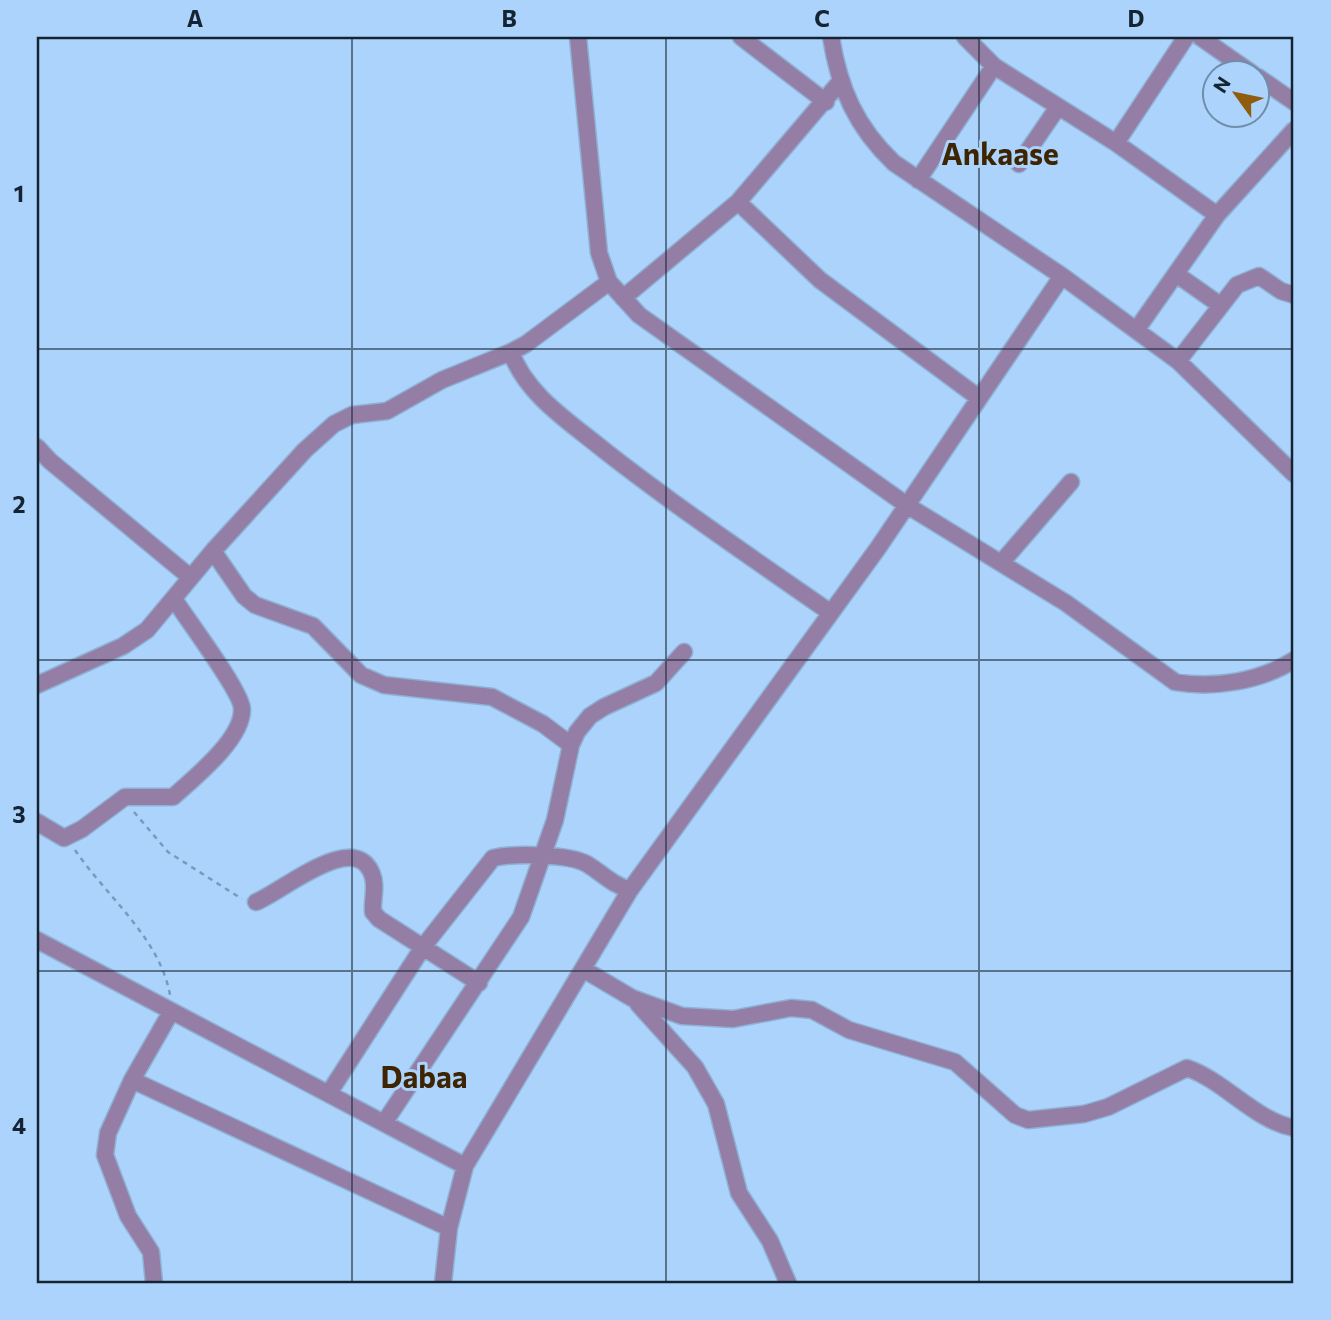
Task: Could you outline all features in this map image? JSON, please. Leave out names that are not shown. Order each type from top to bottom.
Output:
[{"type":"street","points":[[578,37],[599,253],[610,282],[639,315],[908,506],[1066,603],[1175,682],[1191,685],[1233,682],[1266,674],[1294,660]]},
{"type":"street","points":[[741,37],[826,102]]},
{"type":"street","points":[[831,37],[840,82],[855,116],[876,145],[918,180],[1062,276],[1178,361],[1294,474]]},
{"type":"street","points":[[965,37],[993,66],[1116,143],[1217,215]]},
{"type":"street","points":[[1116,143],[1186,37]]},
{"type":"street","points":[[1200,37],[1233,60]]},
{"type":"street","points":[[918,180],[993,66]]},
{"type":"street","points":[[623,298],[738,202],[826,102],[840,82]]},
{"type":"street","points":[[1272,87],[1294,102]]},
{"type":"street","points":[[1019,164],[1058,107]]},
{"type":"street","points":[[1137,329],[1217,215],[1294,130]]},
{"type":"street","points":[[738,202],[820,280],[979,398]]},
{"type":"street","points":[[1176,274],[1220,305]]},
{"type":"street","points":[[443,1283],[449,1228],[464,1166],[630,890],[908,506],[1062,276]]},
{"type":"street","points":[[1178,361],[1237,285],[1258,276],[1281,291],[1294,295]]},
{"type":"street","points":[[37,685],[123,646],[147,630],[213,551],[305,450],[334,424],[352,415],[387,411],[442,380],[511,352],[526,344],[610,282]]},
{"type":"street","points":[[511,352],[516,367],[552,408],[655,490],[831,612]]},
{"type":"street","points":[[37,447],[70,479],[190,577]]},
{"type":"street","points":[[1001,563],[1070,482]]},
{"type":"street","points":[[213,551],[244,596],[255,606],[313,626],[362,675],[384,685],[492,697],[543,724],[571,745]]},
{"type":"street","points":[[37,822],[64,838],[82,829],[125,797],[173,797],[232,737],[240,721],[241,700],[174,599]]},
{"type":"street","points":[[384,1123],[521,917],[555,820],[571,745],[590,716],[656,683],[684,652]]},
{"type":"street","points":[[256,902],[334,859],[350,855],[362,859],[372,872],[375,884],[373,912],[479,983]]},
{"type":"street","points":[[329,1093],[423,947],[493,858],[573,858],[589,865],[614,885],[630,890]]},
{"type":"street","points":[[37,940],[464,1166]]},
{"type":"street","points":[[583,969],[632,998],[682,1016],[733,1019],[791,1008],[812,1010],[849,1030],[955,1062],[1015,1115],[1028,1120],[1084,1114],[1108,1107],[1187,1068],[1209,1076],[1266,1117],[1294,1128]]},
{"type":"street","points":[[632,998],[695,1067],[716,1104],[739,1193],[770,1241],[788,1283]]},
{"type":"street","points":[[154,1283],[151,1252],[128,1216],[105,1155],[108,1133],[132,1080],[171,1012]]},
{"type":"street","points":[[132,1080],[449,1228]]},
{"type":"path","points":[[125,797],[155,839],[168,852],[243,900],[256,902]]},
{"type":"path","points":[[64,838],[152,948],[166,978],[171,1012]]},
{"type":"district","name":"Ankaase","points":[[1000,152]]},
{"type":"district","name":"Dabaa","points":[[424,1075]]}]
